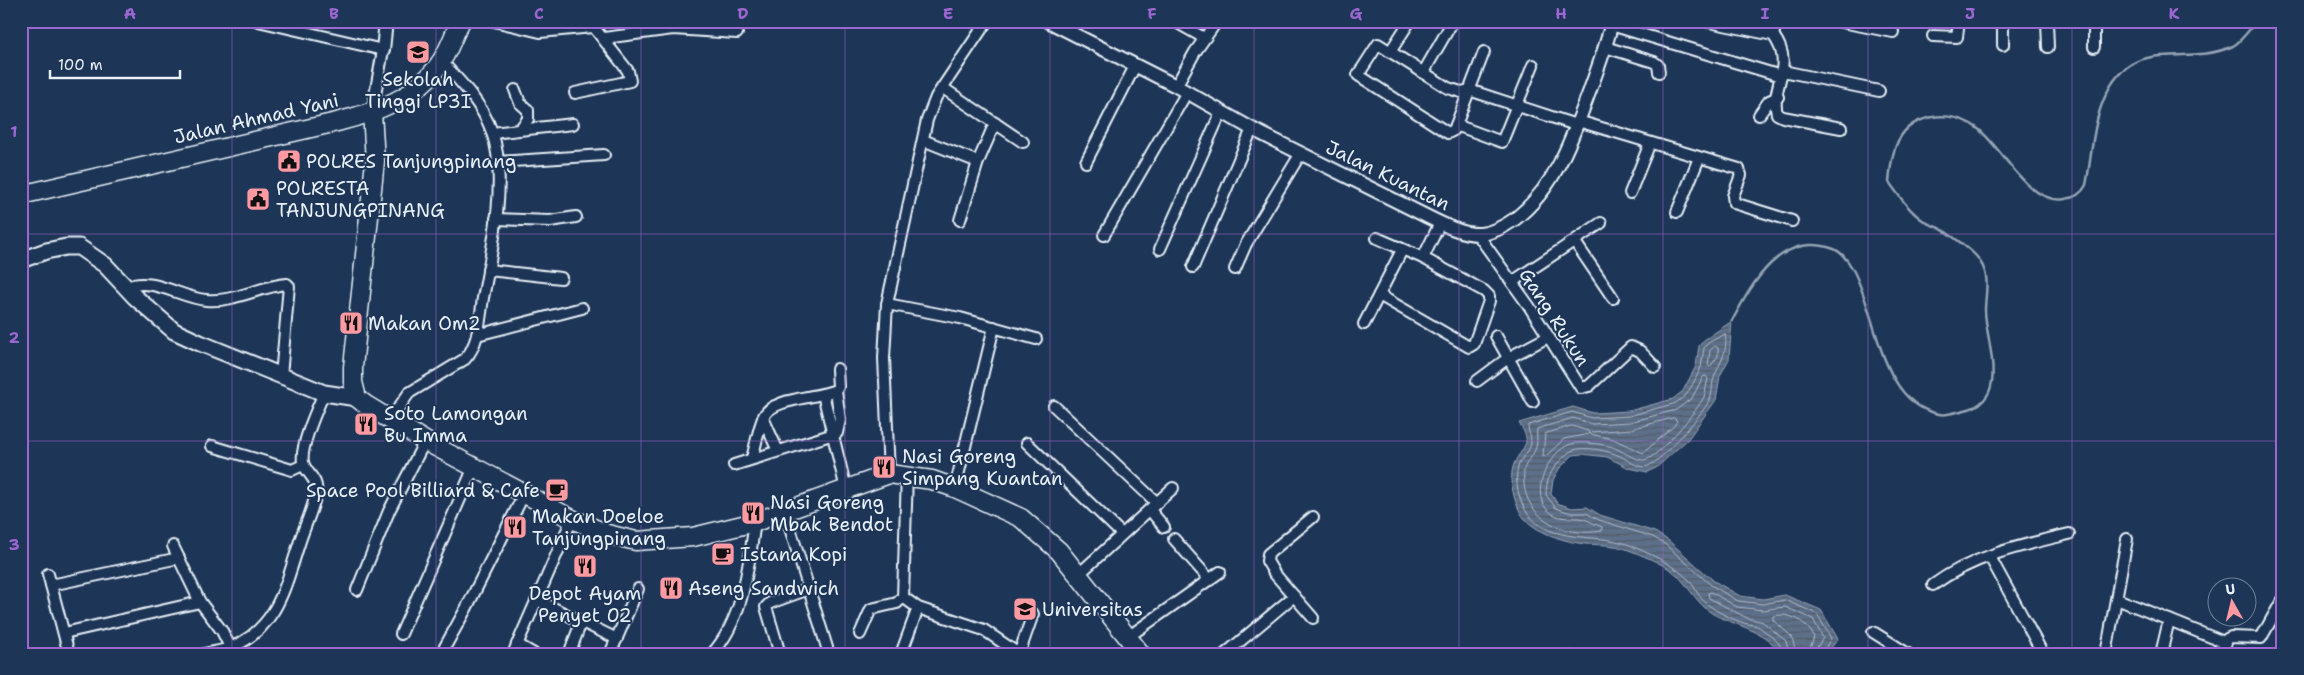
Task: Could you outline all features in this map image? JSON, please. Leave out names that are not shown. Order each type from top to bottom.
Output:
[{"type":"highway","name":"Jalan Ahmad Yani","points":[[21,194],[346,120],[372,112],[416,90],[442,62],[461,21]]},
{"type":"highway","points":[[372,112],[375,161],[353,367],[353,382],[357,398],[424,440],[572,519],[607,534],[636,541],[693,537],[755,522],[889,474],[932,480],[955,488],[1021,518],[1058,551],[1079,574],[1141,654]]},
{"type":"main road","points":[[21,260],[46,251],[66,247],[79,247],[105,264],[174,331],[324,393],[357,398]]},
{"type":"street","points":[[258,21],[285,25],[383,50]]},
{"type":"street","points":[[372,112],[386,21]]},
{"type":"street","points":[[494,21],[540,32],[591,24],[604,38],[628,71],[630,80],[574,92]]},
{"type":"street","points":[[889,474],[884,358],[887,304],[927,120],[943,88],[987,21]]},
{"type":"street","name":"Jalan Kuantan","points":[[1048,21],[1181,89],[1252,129],[1440,223],[1478,235]]},
{"type":"street","points":[[1068,31],[1077,21]]},
{"type":"street","points":[[1174,21],[1204,38]]},
{"type":"street","points":[[1104,235],[1181,89],[1204,38],[1217,21]]},
{"type":"street","points":[[1390,52],[1410,21]]},
{"type":"street","points":[[1423,73],[1453,21]]},
{"type":"street","points":[[1704,21],[1748,25],[1773,35],[1782,51],[1782,73],[1776,110],[1779,115],[1841,128]]},
{"type":"street","points":[[1773,35],[1777,21]]},
{"type":"street","points":[[1836,21],[1893,32]]},
{"type":"street","points":[[1933,36],[1957,37],[1958,21]]},
{"type":"street","points":[[2003,21],[2003,45]]},
{"type":"street","points":[[2048,21],[2048,47]]},
{"type":"street","points":[[2094,21],[2094,47]]},
{"type":"street","points":[[1478,235],[1502,228],[1528,208],[1542,192],[1562,161],[1578,123],[1612,23],[1782,73],[1879,91]]},
{"type":"street","points":[[604,38],[673,29],[737,33]]},
{"type":"street","points":[[1484,52],[1469,90],[1454,130],[1448,133],[1359,77],[1358,74],[1376,45],[1458,92],[1469,90],[1741,171],[1733,196],[1734,203],[1792,221]]},
{"type":"street","points":[[1605,47],[1654,62],[1658,65],[1659,72]]},
{"type":"street","points":[[390,420],[409,393],[466,359],[473,348],[477,335],[496,219],[497,162],[492,133],[469,91],[442,62]]},
{"type":"street","points":[[1456,125],[1502,142],[1533,65]]},
{"type":"street","points":[[1086,162],[1135,66]]},
{"type":"street","points":[[943,88],[1024,142]]},
{"type":"street","points":[[515,90],[520,103],[528,110],[528,119],[520,129]]},
{"type":"street","points":[[1759,115],[1769,101],[1778,97]]},
{"type":"street","points":[[1160,249],[1221,112]]},
{"type":"street","points":[[960,220],[978,162],[995,123]]},
{"type":"street","points":[[492,133],[574,124]]},
{"type":"street","points":[[1193,267],[1252,129]]},
{"type":"street","points":[[923,140],[978,162]]},
{"type":"street","points":[[1630,193],[1650,143]]},
{"type":"street","points":[[1236,269],[1246,244],[1301,153]]},
{"type":"street","points":[[497,162],[604,155]]},
{"type":"street","points":[[1677,212],[1698,158]]},
{"type":"street","points":[[496,219],[550,221],[576,216]]},
{"type":"street","points":[[1422,258],[1440,223]]},
{"type":"street","points":[[1512,282],[1575,242],[1600,223]]},
{"type":"street","name":"Gang Rukun","points":[[1478,235],[1512,282],[1581,388],[1589,386],[1631,347],[1640,351],[1655,367]]},
{"type":"street","points":[[1377,238],[1422,258],[1487,294],[1489,301],[1472,346],[1465,346],[1379,295]]},
{"type":"street","points":[[1575,242],[1613,298]]},
{"type":"street","points":[[1364,324],[1402,250]]},
{"type":"street","points":[[488,270],[561,278]]},
{"type":"street","points":[[127,287],[142,283],[173,291],[186,297],[208,301],[220,300],[287,284],[289,286],[281,376]]},
{"type":"street","points":[[887,304],[994,327],[1036,339]]},
{"type":"street","points":[[477,335],[582,308]]},
{"type":"street","points":[[955,488],[994,327]]},
{"type":"street","points":[[1496,336],[1533,402]]},
{"type":"street","points":[[1477,381],[1508,358],[1548,337]]},
{"type":"street","points":[[734,465],[837,433],[840,420],[836,390],[838,387],[837,369]]},
{"type":"street","points":[[752,458],[767,410],[774,406],[836,390]]},
{"type":"street","points":[[204,654],[232,651],[272,617],[283,593],[317,492],[312,475],[303,465],[303,456],[311,425],[324,393]]},
{"type":"street","points":[[822,394],[846,489]]},
{"type":"street","points":[[1054,406],[1153,506],[1164,526]]},
{"type":"street","points":[[763,418],[778,451]]},
{"type":"street","points":[[357,590],[390,511],[424,440]]},
{"type":"street","points":[[1027,443],[1122,534]]},
{"type":"street","points":[[212,446],[292,470],[303,465]]},
{"type":"street","points":[[401,634],[474,466]]},
{"type":"street","points":[[860,634],[871,609],[897,603],[903,597],[907,475]]},
{"type":"street","points":[[1079,574],[1173,488]]},
{"type":"street","points":[[441,654],[524,494]]},
{"type":"street","points":[[785,512],[830,654]]},
{"type":"street","points":[[1313,517],[1267,555],[1267,564],[1313,618]]},
{"type":"street","points":[[534,654],[515,649],[572,519]]},
{"type":"street","points":[[712,654],[726,638],[738,609],[746,583],[755,522]]},
{"type":"street","points":[[1933,585],[1950,572],[2009,549],[2069,534]]},
{"type":"street","points":[[1174,539],[1210,580]]},
{"type":"street","points":[[2106,654],[2118,599],[2126,539]]},
{"type":"street","points":[[173,546],[200,602],[222,631],[232,651]]},
{"type":"street","points":[[1990,557],[2043,654]]},
{"type":"street","points":[[51,585],[179,558]]},
{"type":"street","points":[[1128,637],[1220,572]]},
{"type":"street","points":[[48,574],[69,654]]},
{"type":"street","points":[[610,654],[638,589]]},
{"type":"street","points":[[780,654],[766,607],[770,603],[809,589]]},
{"type":"street","points":[[1225,654],[1294,596]]},
{"type":"street","points":[[903,597],[918,608],[976,626],[1019,654],[1033,614]]},
{"type":"street","points":[[2118,599],[2226,643]]},
{"type":"street","points":[[2221,654],[2231,637],[2258,640],[2261,638],[2283,599]]},
{"type":"street","points":[[537,600],[582,620],[617,639]]},
{"type":"street","points":[[64,633],[200,602]]},
{"type":"street","points":[[901,654],[918,608]]},
{"type":"street","points":[[569,654],[582,620]]},
{"type":"street","points":[[2160,654],[2169,620]]},
{"type":"street","points":[[1873,632],[1908,654]]},
{"type":"water","points":[[1732,321],[1729,359],[1720,376],[1716,400],[1688,439],[1656,468],[1647,472],[1629,468],[1607,457],[1582,454],[1573,455],[1559,469],[1553,480],[1551,494],[1557,503],[1572,508],[1587,507],[1600,515],[1655,532],[1669,541],[1714,581],[1740,596],[1763,599],[1785,595],[1821,610],[1838,639],[1826,654],[1778,654],[1769,640],[1707,610],[1677,575],[1666,567],[1623,548],[1564,540],[1549,535],[1535,527],[1520,513],[1513,492],[1512,470],[1526,440],[1525,433],[1519,423],[1573,407],[1593,413],[1629,411],[1673,399],[1683,391],[1696,366],[1699,346],[1704,340]]},
{"type":"water","points":[[1570,650],[1615,654],[1565,654]]},
{"type":"waterway","points":[[1732,321],[1760,276],[1771,263],[1784,253],[1799,247],[1815,245],[1837,250],[1852,268],[1860,286],[1882,353],[1904,393],[1919,406],[1939,414],[1952,414],[1979,404],[1988,395],[1992,383],[1993,369],[1986,324],[1987,284],[1985,271],[1977,257],[1965,246],[1914,213],[1889,182],[1893,155],[1899,138],[1904,131],[1926,118],[1941,116],[1963,120],[1977,128],[2016,173],[2039,193],[2052,199],[2072,198],[2080,193],[2086,185],[2097,120],[2104,99],[2116,78],[2129,66],[2144,59],[2160,56],[2196,55],[2233,46],[2257,21]]},
{"type":"place","name":"Sekolah Tinggi LP3I","points":[[418,52]]},
{"type":"place","name":"POLRES Tanjungpinang","points":[[289,161]]},
{"type":"place","name":"POLRESTA TANJUNGPINANG","points":[[258,199]]},
{"type":"place","name":"Makan Om2","points":[[351,323]]},
{"type":"place","name":"Soto Lamongan Bu Imma","points":[[366,424]]},
{"type":"place","name":"Nasi Goreng Simpang Kuantan","points":[[884,467]]},
{"type":"place","name":"Space Pool Billiard & Cafe","points":[[557,490]]},
{"type":"place","name":"Nasi Goreng Mbak Bendot","points":[[753,513]]},
{"type":"place","name":"Makan Doeloe Tanjungpinang","points":[[515,527]]},
{"type":"place","name":"Istana Kopi","points":[[723,554]]},
{"type":"place","name":"Depot Ayam Penyet 02","points":[[585,566]]},
{"type":"place","name":"Aseng Sandwich","points":[[671,588]]},
{"type":"place","name":"Universitas","points":[[1025,609]]}]
